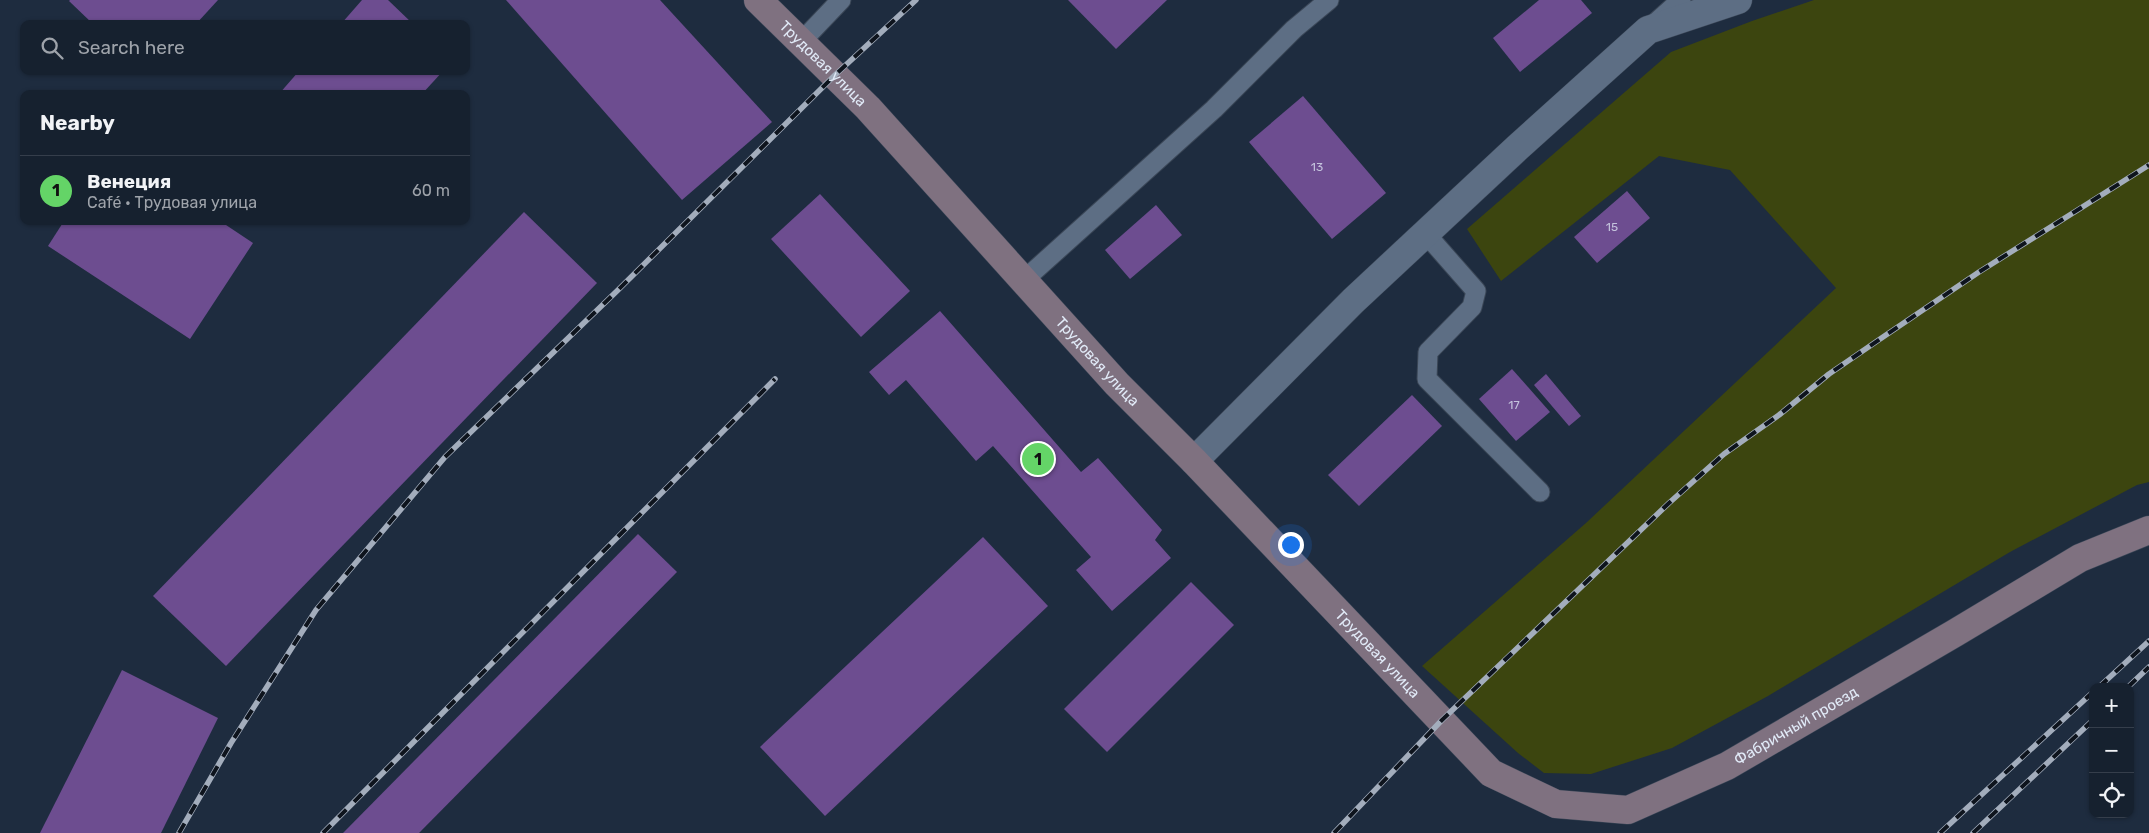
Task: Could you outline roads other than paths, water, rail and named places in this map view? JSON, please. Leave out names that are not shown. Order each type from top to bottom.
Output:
[{"type":"main road","name":"Трудовая улица","points":[[758,0],[868,108],[1117,384],[1194,461],[1442,720]]},
{"type":"main road","name":"Фабричный проезд","points":[[1442,720],[1490,773],[1556,804],[1628,810],[1726,766],[2080,558],[2149,530]]},
{"type":"street","points":[[1194,461],[1353,301],[1648,30],[1738,0]]},
{"type":"lane","points":[[801,42],[841,0]]},
{"type":"lane","points":[[1024,280],[1214,109],[1294,29],[1328,0]]},
{"type":"lane","points":[[1648,30],[1681,0]]},
{"type":"lane","points":[[1426,234],[1476,291],[1472,307],[1428,352],[1427,379],[1540,492]]},
{"type":"railway","points":[[179,833],[231,743],[316,610],[445,457],[618,290],[835,75],[916,0]]},
{"type":"railway","points":[[1334,833],[1442,720],[1669,503],[1724,454],[1779,415],[1829,374],[1883,337],[1979,272],[2149,165]]},
{"type":"railway","points":[[323,833],[775,379]]},
{"type":"railway","points":[[2103,683],[2149,641]]},
{"type":"railway","points":[[2132,683],[2149,667]]},
{"type":"railway","points":[[1940,833],[2089,696]]},
{"type":"railway","points":[[1973,833],[2089,724]]},
{"type":"place","name":"Венеция","points":[[1038,459]]}]
